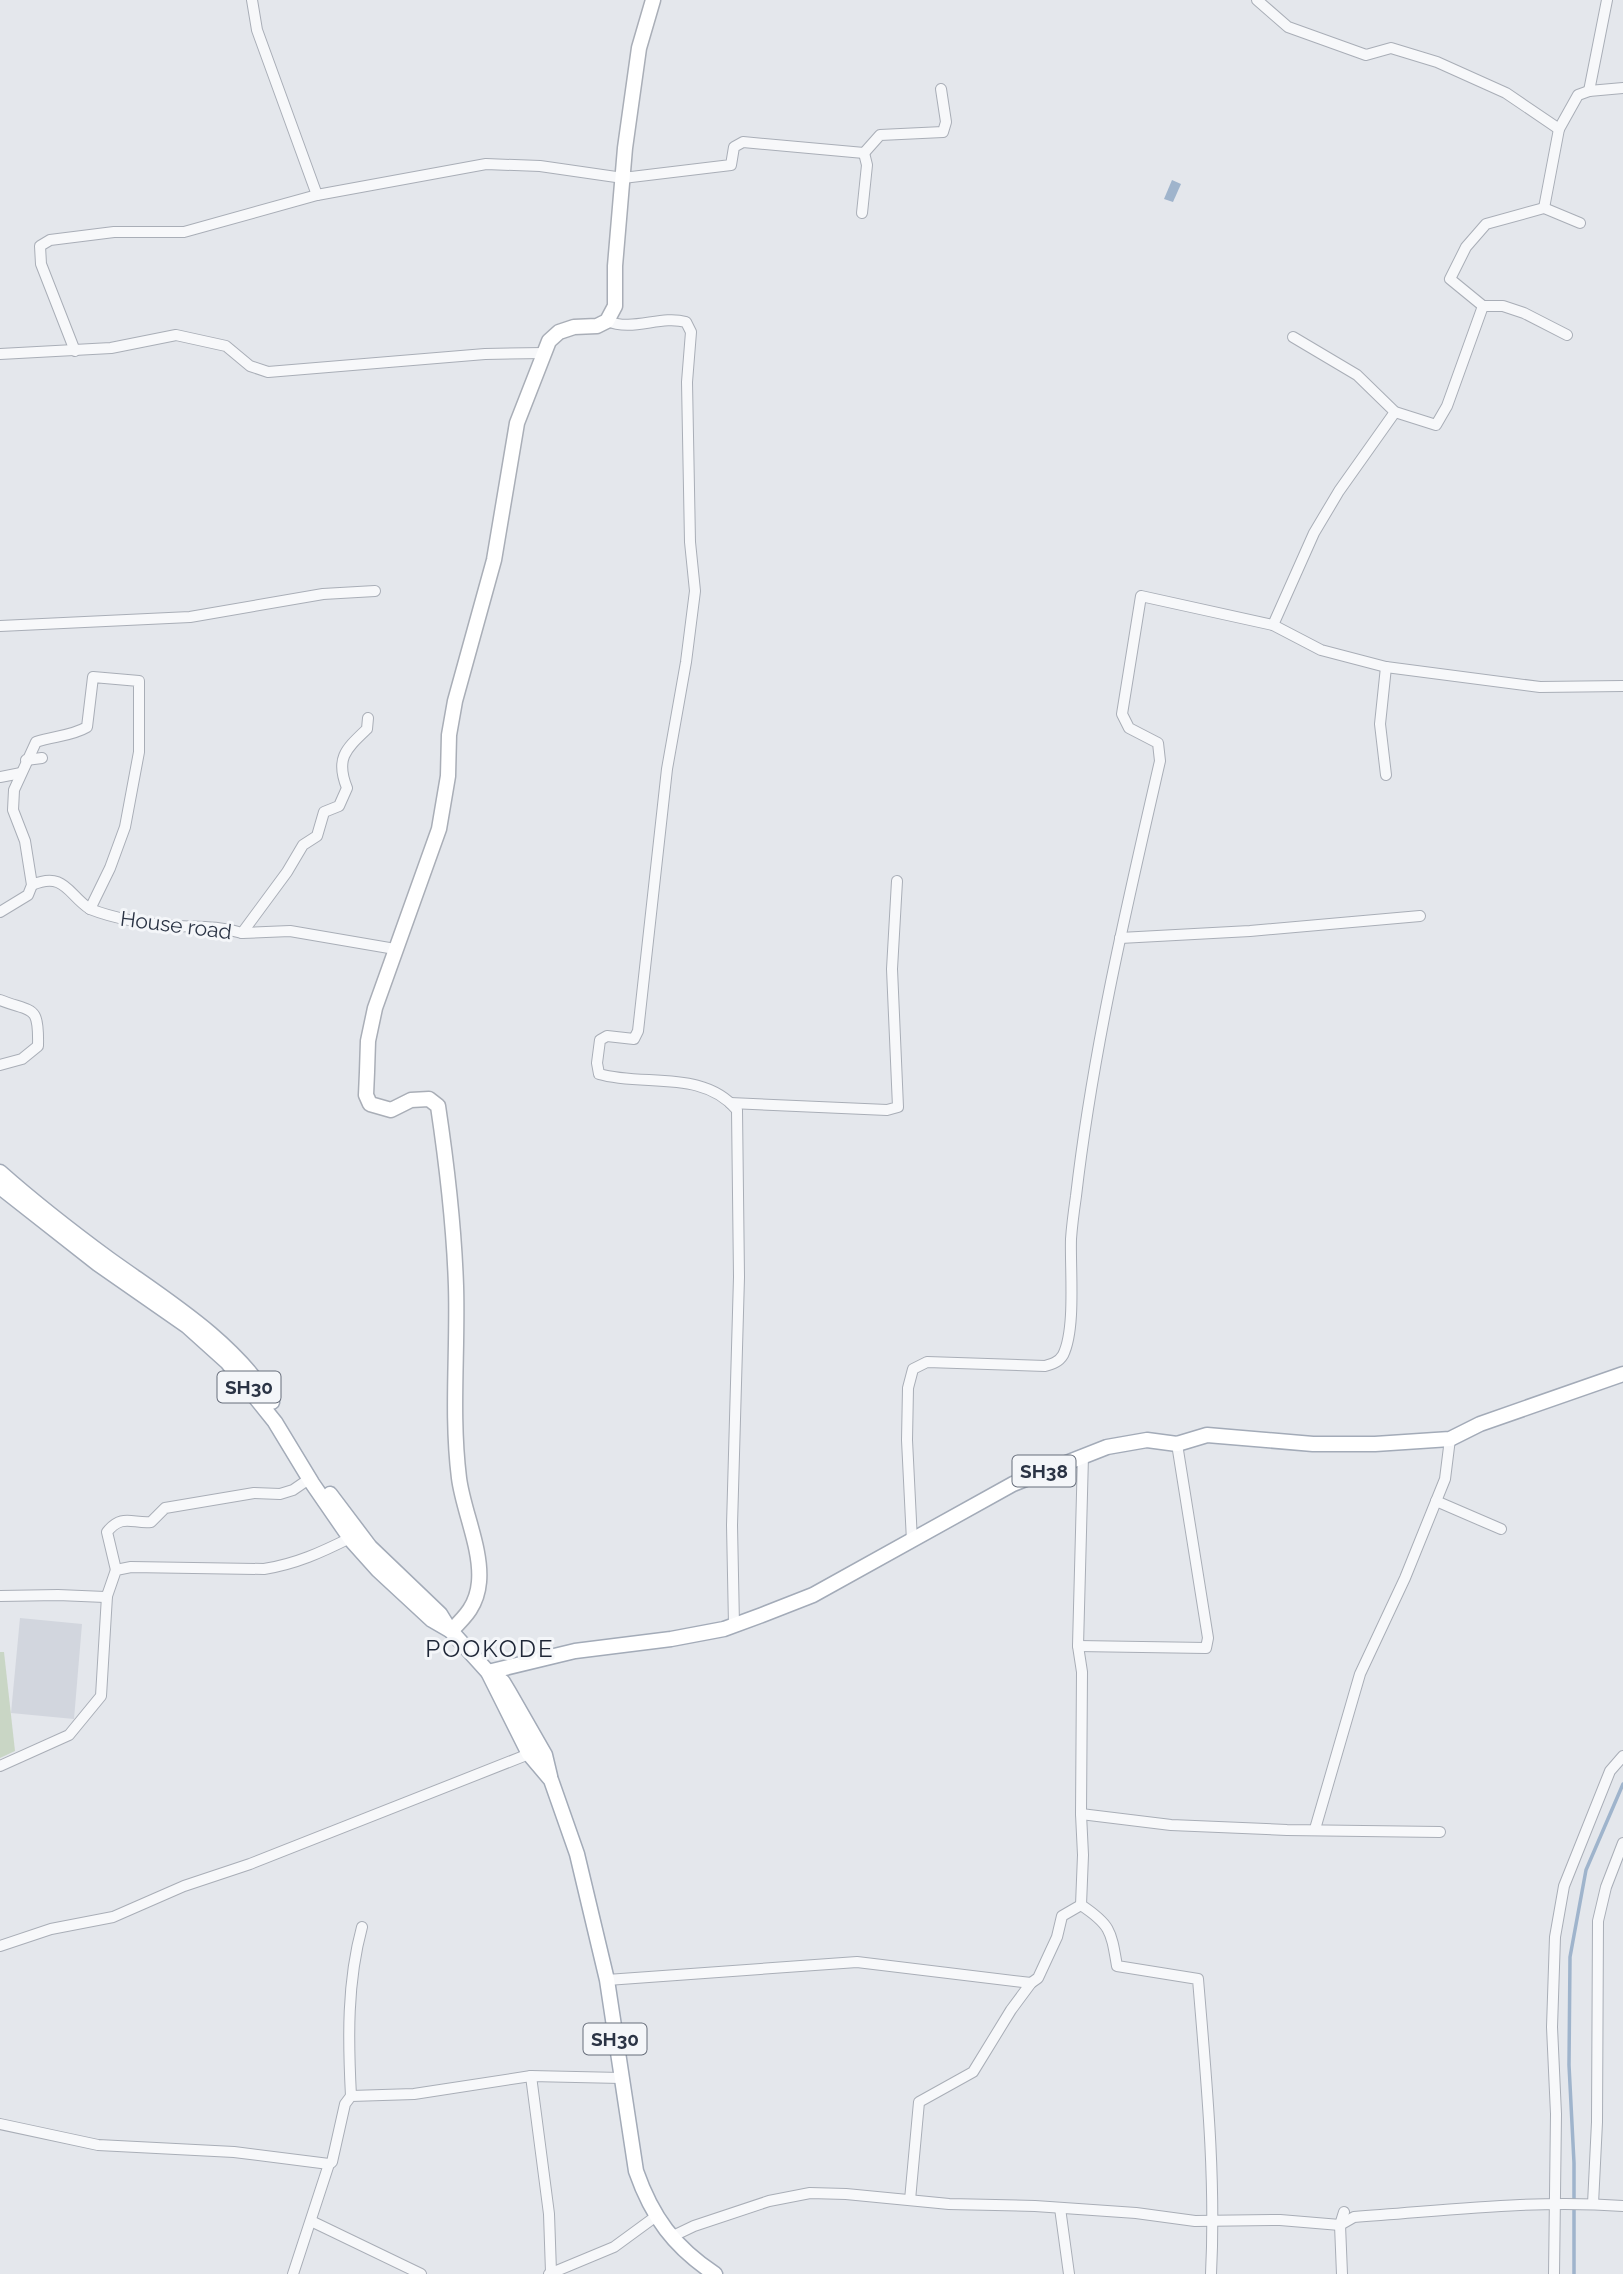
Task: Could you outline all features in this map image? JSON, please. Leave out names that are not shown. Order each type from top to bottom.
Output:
[{"type":"main road","points":[[0,1172],[71,1230],[190,1316],[226,1346],[267,1395],[358,1532],[440,1614],[451,1631],[471,1611],[477,1597],[479,1578],[459,1477],[454,1391],[456,1288],[451,1194],[438,1106],[429,1099],[411,1100],[391,1110],[370,1104],[366,1095],[368,1041],[375,1008],[439,829],[448,776],[449,735],[455,701],[494,559],[517,423],[549,341],[559,332],[574,327],[597,326],[607,321],[615,306],[615,266],[623,178],[639,48],[653,0]]},
{"type":"main road","name":"SH30","points":[[0,1187],[97,1264],[187,1326],[227,1362],[258,1398],[350,1538],[378,1570],[432,1620],[451,1631],[488,1672],[529,1754],[551,1780],[577,1854],[607,1980],[636,2171],[655,2217],[671,2237],[715,2274]]},
{"type":"main road","name":"SH38","points":[[488,1672],[575,1651],[671,1639],[734,1625],[813,1595],[1013,1484],[1107,1447],[1147,1440],[1177,1444],[1207,1435],[1313,1444],[1376,1444],[1450,1439],[1480,1424],[1623,1374]]},
{"type":"main road","points":[[488,1672],[503,1682],[523,1716],[545,1755],[551,1780]]},
{"type":"street","points":[[252,0],[257,30],[317,195]]},
{"type":"street","points":[[1257,0],[1288,27],[1366,55],[1391,48],[1437,62],[1506,93],[1559,129]]},
{"type":"street","points":[[1589,91],[1607,0]]},
{"type":"street","points":[[864,153],[880,135],[943,132],[946,122],[941,89]]},
{"type":"street","points":[[1544,208],[1559,129],[1578,95],[1589,91],[1623,89]]},
{"type":"street","points":[[75,351],[41,264],[40,246],[50,240],[114,232],[184,232],[317,195],[486,164],[540,166],[623,178],[730,165],[734,147],[743,142],[864,153]]},
{"type":"street","points":[[862,213],[867,165],[864,153]]},
{"type":"street","points":[[1567,335],[1524,313],[1503,306],[1483,306],[1450,279],[1466,247],[1486,224],[1544,208],[1580,223]]},
{"type":"street","points":[[1293,337],[1357,375],[1395,412],[1436,425],[1447,406],[1483,306]]},
{"type":"street","points":[[607,321],[617,325],[637,325],[677,320],[686,322],[691,332],[687,382],[690,542],[695,591],[686,662],[667,769],[638,1031],[634,1039],[607,1036],[600,1040],[597,1063],[599,1074],[709,1088],[737,1110],[739,1277],[732,1525],[734,1625]]},
{"type":"street","points":[[0,354],[111,348],[176,335],[226,346],[250,366],[268,372],[485,354],[544,353]]},
{"type":"street","points":[[1273,625],[1320,523],[1339,491],[1395,412]]},
{"type":"street","points":[[0,626],[190,617],[323,594],[375,591]]},
{"type":"street","points":[[912,1541],[907,1440],[908,1388],[913,1368],[927,1362],[1045,1366],[1056,1362],[1062,1356],[1069,1326],[1072,1286],[1071,1237],[1084,1127],[1120,938],[1160,761],[1158,743],[1129,728],[1122,714],[1141,596],[1273,625],[1321,650],[1386,667],[1540,687],[1623,686]]},
{"type":"street","points":[[1386,667],[1380,724],[1386,775]]},
{"type":"street","name":"House road","points":[[32,886],[25,841],[13,810],[14,790],[36,742],[55,735],[75,734],[88,727],[93,677],[139,681],[139,752],[125,827],[110,868],[90,909],[118,918],[176,926],[222,927],[242,933],[287,872],[303,845],[317,836],[324,812],[339,806],[347,788],[341,773],[344,751],[367,729],[368,718]]},
{"type":"street","points":[[26,760],[42,758]]},
{"type":"street","points":[[0,777],[20,773]]},
{"type":"street","points":[[0,912],[28,895],[32,886],[50,880],[65,885],[90,909]]},
{"type":"street","points":[[730,1102],[887,1110],[898,1107],[892,969],[897,881]]},
{"type":"street","points":[[1120,938],[1250,931],[1420,916]]},
{"type":"street","points":[[242,933],[290,931],[395,949]]},
{"type":"street","points":[[0,1000],[27,1007],[35,1014],[38,1046],[22,1059],[0,1065]]},
{"type":"street","points":[[1315,1829],[1360,1674],[1405,1578],[1445,1479],[1450,1439]]},
{"type":"street","points":[[1078,1646],[1206,1648],[1208,1638],[1177,1444]]},
{"type":"street","points":[[1081,1905],[1082,1672],[1078,1646],[1083,1456]]},
{"type":"street","points":[[0,1766],[69,1735],[101,1696],[107,1596],[116,1570],[107,1532],[129,1519],[151,1522],[165,1508],[254,1493],[280,1494],[293,1490],[309,1479]]},
{"type":"street","points":[[1436,1502],[1501,1529]]},
{"type":"street","points":[[116,1570],[131,1567],[264,1569],[311,1557],[350,1538]]},
{"type":"street","points":[[0,1596],[107,1596]]},
{"type":"street","points":[[0,1946],[51,1929],[113,1917],[184,1886],[250,1864],[529,1754]]},
{"type":"street","points":[[1554,2274],[1560,2204],[1552,2027],[1555,1937],[1564,1886],[1611,1771],[1623,1756]]},
{"type":"street","points":[[1081,1814],[1171,1825],[1440,1832]]},
{"type":"street","points":[[1592,2204],[1597,2122],[1598,1921],[1606,1888],[1623,1843]]},
{"type":"street","points":[[910,2200],[919,2102],[973,2072],[1011,2010],[1044,1968],[1057,1937],[1062,1916],[1081,1905]]},
{"type":"street","points":[[1081,1905],[1101,1918],[1111,1934],[1117,1966],[1198,1979],[1208,2099],[1213,2222],[1211,2274]]},
{"type":"street","points":[[293,2274],[329,2164],[332,2162],[345,2104],[351,2096],[349,1999],[362,1927]]},
{"type":"street","points":[[607,1980],[857,1962],[1031,1983]]},
{"type":"street","points":[[351,2096],[414,2094],[531,2076],[621,2078]]},
{"type":"street","points":[[531,2076],[549,2214],[550,2273],[614,2247],[655,2217]]},
{"type":"street","points":[[0,2124],[98,2145],[234,2152],[329,2164]]},
{"type":"street","points":[[671,2237],[694,2226],[789,2196],[846,2194],[949,2204],[1060,2208],[1213,2222],[1279,2220],[1340,2225],[1353,2217],[1491,2206],[1623,2206]]},
{"type":"street","points":[[1060,2208],[1069,2274]]},
{"type":"street","points":[[1342,2274],[1340,2225],[1344,2212]]},
{"type":"street","points":[[311,2221],[421,2274]]},
{"type":"shaded area","points":[[20,1618],[82,1624],[74,1719],[11,1713]]},
{"type":"green space","points":[[0,1652],[4,1652],[15,1751],[0,1758]]},
{"type":"water","points":[[1172,180],[1181,184],[1173,202],[1164,199]]},
{"type":"waterway","points":[[1574,2274],[1574,2163],[1569,2065],[1570,1957],[1586,1870],[1623,1784]]},
{"type":"district","name":"POOKODE","points":[[490,1648]]}]
